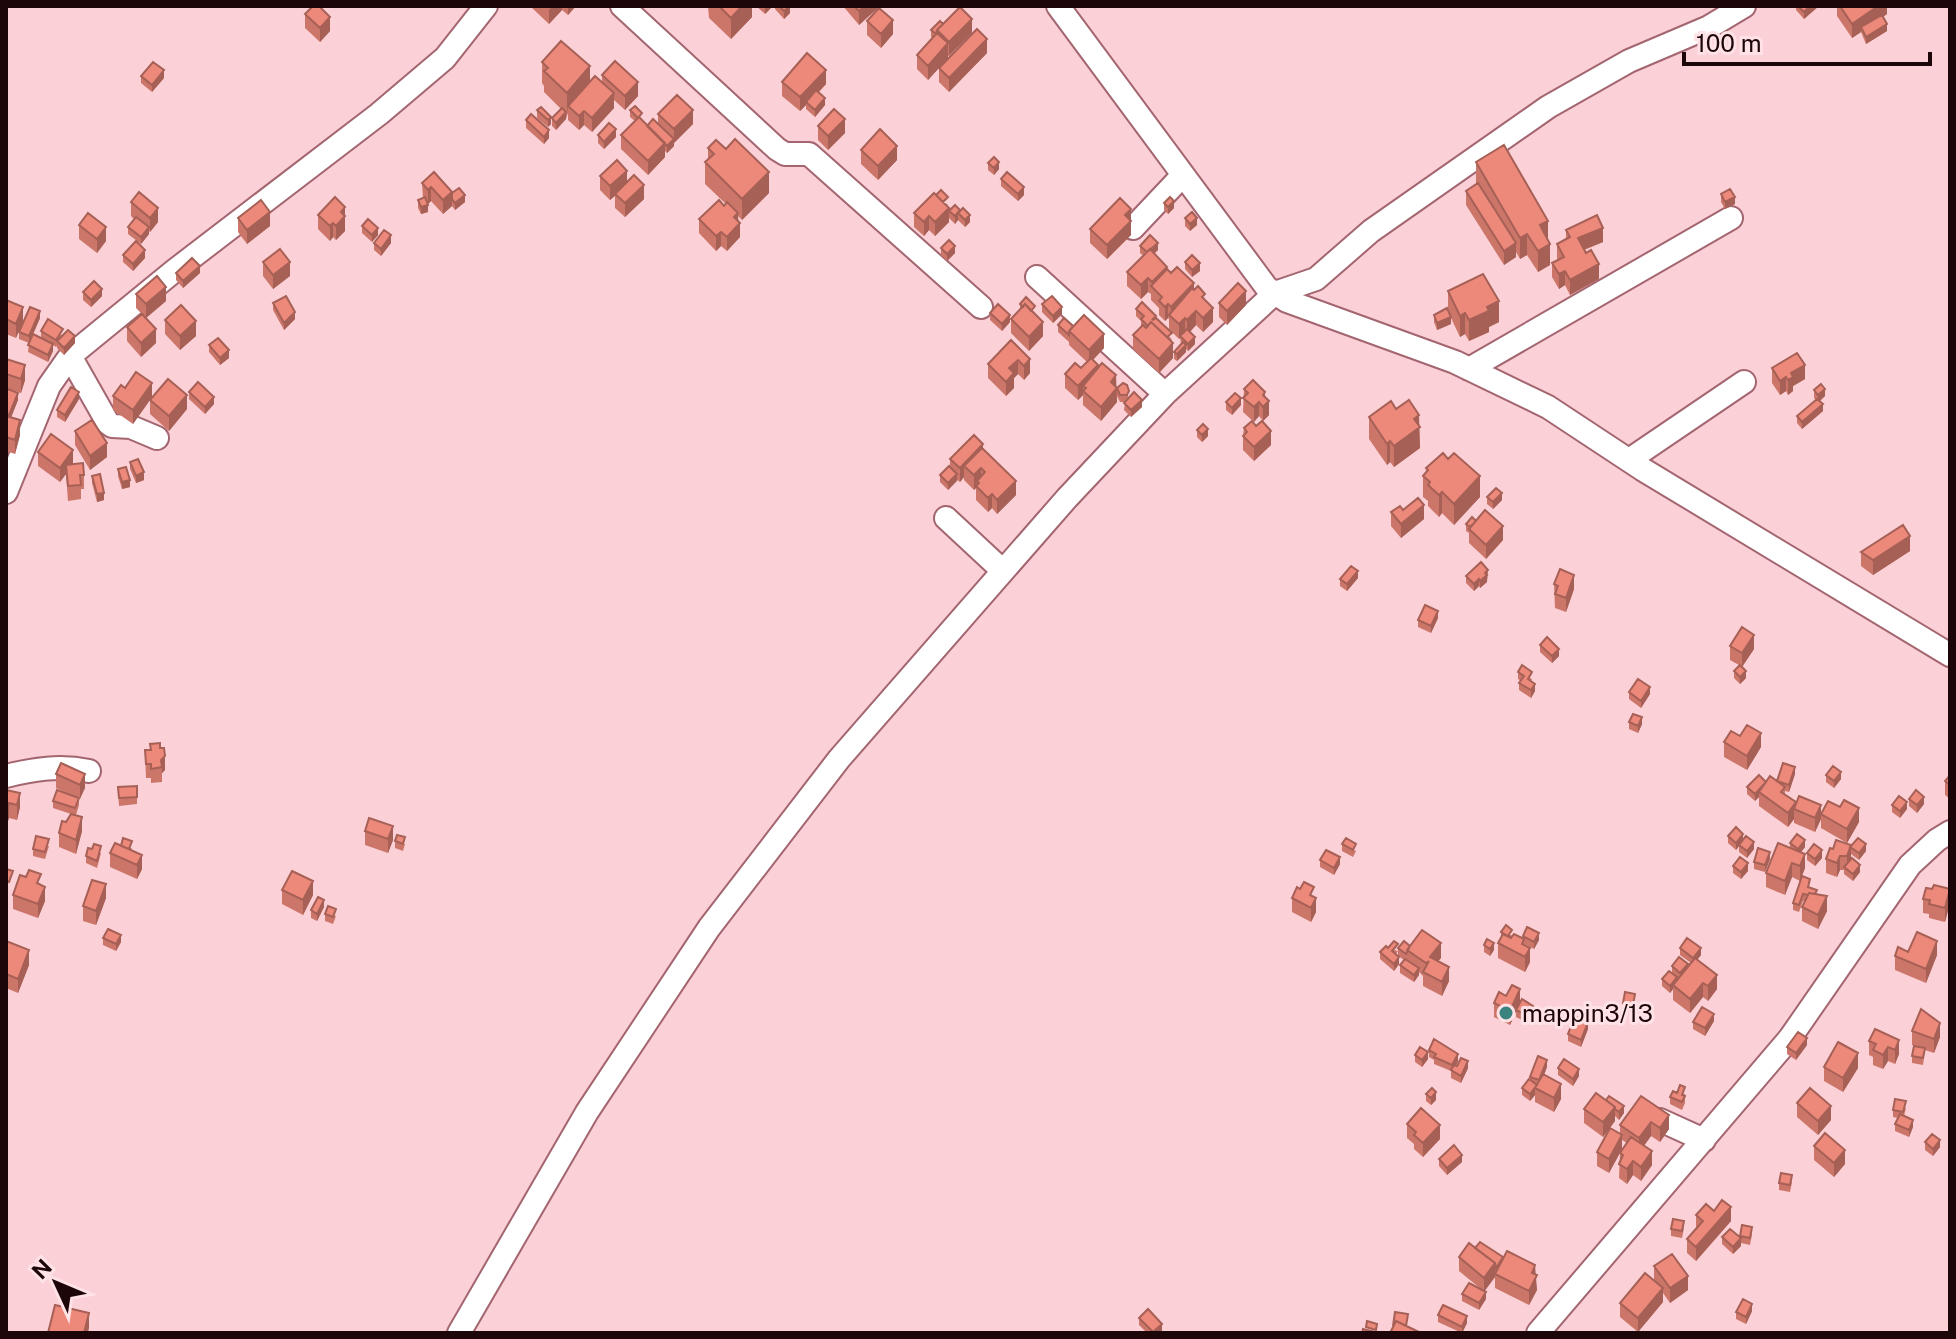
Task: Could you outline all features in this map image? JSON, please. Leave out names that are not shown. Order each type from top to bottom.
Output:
[{"type":"street","points":[[6,492],[49,386],[70,356],[379,114],[445,58],[486,6]]},
{"type":"street","points":[[622,6],[777,149],[785,154],[809,154],[981,307]]},
{"type":"street","points":[[1058,6],[1267,288],[1287,301],[1469,369],[1548,407],[1629,460],[1950,655]]},
{"type":"street","points":[[459,1333],[587,1112],[709,928],[839,759],[1003,571],[1165,394],[1275,293],[1316,279],[1371,231],[1465,162],[1548,107],[1629,61],[1709,27],[1744,6]]},
{"type":"street","points":[[1133,228],[1182,176]]},
{"type":"street","points":[[1469,369],[1731,218]]},
{"type":"street","points":[[1037,277],[1165,394]]},
{"type":"street","points":[[70,356],[108,423],[115,427],[131,427],[157,438]]},
{"type":"street","points":[[1629,460],[1744,382]]},
{"type":"street","points":[[946,518],[1003,571]]},
{"type":"street","points":[[1929,642],[1950,630]]},
{"type":"street","points":[[6,776],[32,769],[70,767],[89,771]]},
{"type":"street","points":[[1538,1333],[1790,1038],[1910,865],[1950,832]]},
{"type":"street","points":[[1660,1120],[1704,1140]]},
{"type":"building","points":[[313,6],[319,6],[330,17],[320,28],[305,14]]},
{"type":"building","points":[[719,6],[742,6],[731,18]]},
{"type":"building","points":[[1840,6],[1878,6],[1852,24]]},
{"type":"building","points":[[960,7],[972,19],[949,42],[937,30]]},
{"type":"building","points":[[879,8],[893,20],[881,34],[867,21]]},
{"type":"building","points":[[1882,15],[1887,24],[1866,37],[1861,27]]},
{"type":"building","points":[[940,21],[943,24],[936,34],[931,30]]},
{"type":"building","points":[[977,29],[987,39],[949,78],[939,68]]},
{"type":"building","points":[[937,33],[948,43],[928,66],[917,55]]},
{"type":"building","points":[[561,41],[590,66],[567,93],[544,71],[548,68],[542,62]]},
{"type":"building","points":[[807,53],[826,70],[800,97],[782,82]]},
{"type":"building","points":[[615,61],[638,82],[625,96],[602,75]]},
{"type":"building","points":[[153,62],[164,70],[152,85],[141,76]]},
{"type":"building","points":[[595,76],[614,93],[592,118],[584,111],[579,116],[568,106]]},
{"type":"building","points":[[816,90],[825,98],[815,110],[806,102]]},
{"type":"building","points":[[677,95],[693,110],[674,129],[658,114]]},
{"type":"building","points":[[635,106],[642,113],[638,118],[630,110]]},
{"type":"building","points":[[541,107],[551,117],[548,120],[537,110]]},
{"type":"building","points":[[562,108],[566,112],[556,123],[552,118]]},
{"type":"building","points":[[834,109],[845,119],[828,136],[818,126]]},
{"type":"building","points":[[531,114],[549,130],[544,137],[526,120]]},
{"type":"building","points":[[639,117],[665,143],[648,161],[621,135]]},
{"type":"building","points":[[653,119],[674,139],[667,146],[647,126]]},
{"type":"building","points":[[609,123],[616,129],[604,142],[598,135]]},
{"type":"building","points":[[880,129],[897,146],[878,166],[861,150]]},
{"type":"building","points":[[735,139],[769,172],[742,199],[705,162],[714,154],[708,148],[716,140],[726,149]]},
{"type":"building","points":[[1504,145],[1548,221],[1540,225],[1550,244],[1538,251],[1527,234],[1520,238],[1476,162]]},
{"type":"building","points":[[994,157],[999,162],[994,168],[988,163]]},
{"type":"building","points":[[617,160],[627,171],[610,186],[600,176]]},
{"type":"building","points":[[434,172],[452,192],[443,200],[431,187],[428,190],[422,183]]},
{"type":"building","points":[[1007,172],[1024,187],[1018,194],[1001,179]]},
{"type":"building","points":[[634,175],[644,185],[625,203],[615,194]]},
{"type":"building","points":[[1478,183],[1516,243],[1504,251],[1466,191]]},
{"type":"building","points":[[459,188],[465,195],[455,203],[452,193]]},
{"type":"building","points":[[1730,189],[1735,197],[1725,202],[1721,194]]},
{"type":"building","points":[[941,190],[948,197],[943,202],[936,195]]},
{"type":"building","points":[[139,192],[158,208],[150,218],[131,202]]},
{"type":"building","points":[[934,193],[949,208],[935,222],[929,216],[924,222],[914,213]]},
{"type":"building","points":[[335,197],[345,207],[341,212],[345,216],[336,226],[333,223],[330,226],[318,215]]},
{"type":"building","points":[[425,197],[428,205],[421,207],[418,200]]},
{"type":"building","points":[[1170,197],[1174,201],[1168,207],[1164,203]]},
{"type":"building","points":[[1120,198],[1131,209],[1125,215],[1131,221],[1107,245],[1090,229]]},
{"type":"building","points":[[261,200],[270,212],[247,230],[238,218]]},
{"type":"building","points":[[719,200],[724,206],[727,202],[738,213],[734,217],[740,223],[727,237],[721,232],[716,236],[699,219]]},
{"type":"building","points":[[955,205],[960,210],[955,216],[949,211]]},
{"type":"building","points":[[963,208],[970,215],[965,220],[958,213]]},
{"type":"building","points":[[1192,212],[1197,218],[1190,224],[1185,218]]},
{"type":"building","points":[[88,213],[106,227],[97,239],[79,225]]},
{"type":"building","points":[[1597,215],[1603,228],[1578,238],[1586,253],[1591,250],[1599,264],[1570,280],[1565,271],[1559,274],[1552,263],[1564,257],[1557,244],[1570,237],[1566,230]]},
{"type":"building","points":[[136,217],[149,227],[141,237],[128,227]]},
{"type":"building","points":[[368,219],[378,228],[372,235],[362,226]]},
{"type":"building","points":[[384,230],[391,235],[381,249],[374,243]]},
{"type":"building","points":[[1150,235],[1158,243],[1147,252],[1140,246]]},
{"type":"building","points":[[949,240],[955,246],[947,254],[941,248]]},
{"type":"building","points":[[136,241],[145,250],[133,264],[123,255]]},
{"type":"building","points":[[280,249],[290,262],[273,275],[263,262]]},
{"type":"building","points":[[1150,249],[1167,267],[1152,282],[1148,278],[1141,285],[1127,272]]},
{"type":"building","points":[[1192,255],[1200,263],[1192,270],[1185,262]]},
{"type":"building","points":[[192,258],[200,266],[183,281],[176,273]]},
{"type":"building","points":[[1177,267],[1194,283],[1171,307],[1168,304],[1165,307],[1159,301],[1162,297],[1151,286],[1167,269],[1171,273]]},
{"type":"building","points":[[1483,274],[1499,301],[1487,307],[1489,311],[1469,320],[1465,313],[1460,316],[1448,291]]},
{"type":"building","points":[[157,276],[166,287],[146,304],[136,294]]},
{"type":"building","points":[[94,281],[102,289],[91,300],[83,292]]},
{"type":"building","points":[[1238,283],[1246,291],[1227,311],[1219,303]]},
{"type":"building","points":[[1198,286],[1205,294],[1202,297],[1213,308],[1203,318],[1196,311],[1179,324],[1169,315],[1192,288],[1194,290]]},
{"type":"building","points":[[286,296],[295,312],[284,323],[273,303]]},
{"type":"building","points":[[1052,296],[1062,307],[1053,316],[1042,304]]},
{"type":"building","points":[[1026,297],[1035,306],[1031,311],[1025,304],[1023,307],[1020,304]]},
{"type":"building","points":[[6,300],[23,307],[16,324],[6,319]]},
{"type":"building","points":[[1142,302],[1156,316],[1152,320],[1156,318],[1172,333],[1167,337],[1151,322],[1148,326],[1141,319],[1144,316],[1136,309]]},
{"type":"building","points":[[998,304],[1010,315],[1002,324],[990,313]]},
{"type":"building","points":[[1025,304],[1043,322],[1029,337],[1011,319]]},
{"type":"building","points":[[181,305],[196,321],[180,336],[165,320]]},
{"type":"building","points":[[30,307],[40,311],[29,336],[19,332]]},
{"type":"building","points":[[1447,308],[1451,317],[1437,323],[1434,315]]},
{"type":"building","points":[[142,314],[156,329],[141,343],[127,327]]},
{"type":"building","points":[[1084,315],[1104,334],[1089,350],[1069,331]]},
{"type":"building","points":[[1064,318],[1073,326],[1069,335],[1058,325]]},
{"type":"building","points":[[48,319],[63,329],[56,340],[41,331]]},
{"type":"building","points":[[1151,322],[1173,343],[1159,359],[1133,335]]},
{"type":"building","points":[[1187,329],[1195,337],[1188,344],[1180,336]]},
{"type":"building","points":[[68,330],[75,336],[64,348],[57,341]]},
{"type":"building","points":[[33,334],[53,344],[48,355],[28,345]]},
{"type":"building","points":[[218,338],[229,350],[220,358],[209,345]]},
{"type":"building","points":[[1011,340],[1030,359],[1024,366],[1018,360],[1009,368],[1014,373],[1006,382],[988,364]]},
{"type":"building","points":[[1183,342],[1186,345],[1177,354],[1174,352]]},
{"type":"building","points":[[1797,353],[1805,365],[1791,373],[1793,377],[1780,381],[1772,368]]},
{"type":"building","points":[[1091,358],[1098,365],[1078,386],[1065,374],[1075,363],[1081,368]]},
{"type":"building","points":[[6,359],[25,365],[21,379],[6,374]]},
{"type":"building","points":[[1102,363],[1116,375],[1111,382],[1117,388],[1101,407],[1083,391],[1086,388],[1083,386]]},
{"type":"building","points":[[136,372],[152,383],[133,410],[113,396],[121,385],[125,388]]},
{"type":"building","points":[[168,379],[187,395],[169,416],[150,400]]},
{"type":"building","points":[[1253,380],[1269,401],[1263,407],[1259,402],[1254,407],[1243,398],[1248,393],[1244,389]]},
{"type":"building","points":[[198,382],[214,397],[205,407],[189,392]]},
{"type":"building","points":[[1123,383],[1129,391],[1127,395],[1120,395],[1117,388]]},
{"type":"building","points":[[1821,384],[1825,389],[1818,395],[1814,390]]},
{"type":"building","points":[[71,387],[79,392],[65,415],[57,410]]},
{"type":"building","points":[[8,389],[18,393],[9,415],[6,414]]},
{"type":"building","points":[[1134,392],[1142,400],[1131,410],[1124,403]]},
{"type":"building","points":[[1235,393],[1241,398],[1232,408],[1226,402]]},
{"type":"building","points":[[1817,399],[1823,404],[1802,422],[1797,416]]},
{"type":"building","points":[[1409,400],[1419,415],[1414,419],[1420,427],[1394,446],[1390,441],[1387,444],[1369,417],[1391,401],[1396,409]]},
{"type":"building","points":[[6,416],[20,420],[15,440],[6,437]]},
{"type":"building","points":[[92,420],[107,443],[90,456],[75,431]]},
{"type":"building","points":[[1252,421],[1256,426],[1262,421],[1271,431],[1254,447],[1243,436],[1247,432],[1244,428]]},
{"type":"building","points":[[1203,424],[1208,429],[1202,435],[1197,430]]},
{"type":"building","points":[[51,434],[73,450],[60,468],[38,452]]},
{"type":"building","points":[[974,435],[983,444],[960,468],[950,459]]},
{"type":"building","points":[[982,448],[1016,481],[997,500],[992,494],[988,498],[976,486],[985,472],[981,468],[974,475],[964,466]]},
{"type":"building","points":[[1443,453],[1448,459],[1454,453],[1480,476],[1454,504],[1442,492],[1439,495],[1423,476],[1428,470],[1426,468]]},
{"type":"building","points":[[138,459],[144,472],[136,476],[130,462]]},
{"type":"building","points":[[83,463],[81,485],[68,486],[66,465]]},
{"type":"building","points":[[949,466],[957,474],[948,483],[940,475]]},
{"type":"building","points":[[126,467],[130,480],[122,482],[118,469]]},
{"type":"building","points":[[100,474],[104,493],[97,494],[92,476]]},
{"type":"building","points":[[1496,488],[1502,493],[1493,502],[1487,497]]},
{"type":"building","points":[[1418,498],[1424,505],[1401,524],[1391,512],[1400,506],[1403,510]]},
{"type":"building","points":[[1485,510],[1503,526],[1486,545],[1469,529]]},
{"type":"building","points":[[1472,517],[1476,521],[1470,527],[1466,524]]},
{"type":"building","points":[[1903,525],[1910,536],[1873,560],[1861,552]]},
{"type":"building","points":[[1481,562],[1488,570],[1487,575],[1474,584],[1466,576]]},
{"type":"building","points":[[1351,566],[1358,571],[1347,584],[1340,579]]},
{"type":"building","points":[[1560,569],[1574,575],[1566,598],[1555,594],[1558,586],[1554,584]]},
{"type":"building","points":[[1425,605],[1438,611],[1431,626],[1418,620]]},
{"type":"building","points":[[1742,627],[1754,635],[1742,653],[1730,646]]},
{"type":"building","points":[[1547,637],[1559,649],[1552,656],[1540,645]]},
{"type":"building","points":[[1522,665],[1532,672],[1528,679],[1535,684],[1531,690],[1519,683],[1524,676],[1518,672]]},
{"type":"building","points":[[1740,665],[1746,671],[1740,677],[1734,671]]},
{"type":"building","points":[[1638,679],[1650,687],[1641,701],[1629,692]]},
{"type":"building","points":[[1633,714],[1642,717],[1638,726],[1629,722]]},
{"type":"building","points":[[1747,725],[1761,733],[1747,756],[1724,742],[1731,731],[1740,736]]},
{"type":"building","points":[[160,743],[165,756],[161,760],[162,767],[151,769],[151,764],[146,764],[145,750],[151,750],[150,744]]},
{"type":"building","points":[[61,763],[85,774],[80,785],[56,774]]},
{"type":"building","points":[[1783,763],[1795,767],[1789,785],[1777,781]]},
{"type":"building","points":[[1833,766],[1841,772],[1834,781],[1826,775]]},
{"type":"building","points":[[1759,775],[1766,782],[1755,794],[1747,787]]},
{"type":"building","points":[[1770,776],[1785,787],[1781,792],[1796,802],[1788,813],[1759,792]]},
{"type":"building","points":[[137,786],[137,797],[119,798],[118,787]]},
{"type":"building","points":[[6,790],[20,793],[17,805],[9,803],[7,810]]},
{"type":"building","points":[[57,790],[79,798],[75,808],[53,801]]},
{"type":"building","points":[[1916,790],[1924,797],[1917,805],[1909,799]]},
{"type":"building","points":[[1799,796],[1821,805],[1815,818],[1794,809]]},
{"type":"building","points":[[1899,796],[1907,802],[1900,811],[1892,805]]},
{"type":"building","points":[[1844,800],[1859,808],[1847,829],[1821,814],[1828,801],[1840,807]]},
{"type":"building","points":[[71,814],[82,817],[76,840],[59,833],[62,821],[66,822]]},
{"type":"building","points":[[369,818],[393,826],[388,839],[365,831]]},
{"type":"building","points":[[1736,827],[1743,834],[1736,843],[1728,836]]},
{"type":"building","points":[[1797,834],[1805,840],[1798,849],[1790,843]]},
{"type":"building","points":[[397,835],[405,837],[403,844],[395,841]]},
{"type":"building","points":[[36,836],[49,839],[45,852],[33,849]]},
{"type":"building","points":[[1746,836],[1754,842],[1747,851],[1739,845]]},
{"type":"building","points":[[123,838],[132,841],[129,849],[121,846]]},
{"type":"building","points":[[1346,838],[1356,844],[1353,850],[1342,844]]},
{"type":"building","points":[[1858,838],[1866,844],[1859,853],[1850,847]]},
{"type":"building","points":[[1836,840],[1851,845],[1847,856],[1840,856],[1837,863],[1826,859]]},
{"type":"building","points":[[115,843],[142,855],[137,865],[110,853]]},
{"type":"building","points":[[1778,843],[1805,854],[1800,866],[1792,863],[1785,881],[1766,873]]},
{"type":"building","points":[[94,844],[101,846],[97,861],[86,856],[88,848],[92,849]]},
{"type":"building","points":[[1814,844],[1822,850],[1815,859],[1807,853]]},
{"type":"building","points":[[1758,848],[1770,852],[1765,865],[1754,862]]},
{"type":"building","points":[[1326,850],[1340,857],[1334,868],[1320,860]]},
{"type":"building","points":[[1740,857],[1748,863],[1741,872],[1733,866]]},
{"type":"building","points":[[1852,858],[1860,865],[1853,874],[1844,867]]},
{"type":"building","points":[[6,869],[13,871],[9,882],[6,881]]},
{"type":"building","points":[[29,870],[41,874],[37,883],[45,887],[38,904],[13,895],[20,875],[26,877]]},
{"type":"building","points":[[292,871],[313,881],[303,900],[282,890]]},
{"type":"building","points":[[1802,876],[1810,879],[1808,887],[1817,890],[1815,894],[1803,894],[1799,905],[1793,903]]},
{"type":"building","points":[[92,880],[106,884],[96,911],[83,906]]},
{"type":"building","points":[[1304,882],[1314,887],[1310,895],[1316,898],[1311,908],[1292,898],[1297,887],[1300,889]]},
{"type":"building","points":[[1934,885],[1950,889],[1945,908],[1923,899],[1926,888],[1932,889]]},
{"type":"building","points":[[1809,893],[1827,896],[1818,915],[1802,907]]},
{"type":"building","points":[[318,897],[324,900],[317,914],[311,910]]},
{"type":"building","points":[[328,906],[336,909],[333,917],[325,914]]},
{"type":"building","points":[[1506,925],[1512,930],[1508,936],[1501,932]]},
{"type":"building","points":[[1527,927],[1539,933],[1534,942],[1523,936]]},
{"type":"building","points":[[108,929],[121,935],[116,944],[103,938]]},
{"type":"building","points":[[1422,930],[1441,943],[1430,957],[1449,967],[1442,982],[1423,972],[1429,961],[1426,963],[1407,950]]},
{"type":"building","points":[[1917,932],[1937,941],[1926,969],[1895,956],[1898,947],[1908,952]]},
{"type":"building","points":[[1503,934],[1511,938],[1514,934],[1524,939],[1522,944],[1530,948],[1525,957],[1498,943]]},
{"type":"building","points":[[1687,938],[1701,948],[1693,958],[1680,948]]},
{"type":"building","points":[[1487,939],[1494,943],[1490,949],[1484,945]]},
{"type":"building","points":[[6,941],[29,950],[18,979],[6,974]]},
{"type":"building","points":[[1394,941],[1398,944],[1392,951],[1399,957],[1394,964],[1380,952]]},
{"type":"building","points":[[1404,941],[1410,946],[1406,954],[1398,948]]},
{"type":"building","points":[[1679,957],[1688,964],[1680,973],[1672,966]]},
{"type":"building","points":[[1695,958],[1717,975],[1708,986],[1703,983],[1690,999],[1673,985]]},
{"type":"building","points":[[1405,959],[1419,968],[1414,975],[1400,965]]},
{"type":"building","points":[[1669,971],[1677,977],[1670,986],[1662,979]]},
{"type":"building","points":[[1512,985],[1520,989],[1510,1011],[1494,1003],[1499,992],[1506,996]]},
{"type":"building","points":[[1625,992],[1635,994],[1633,1005],[1623,1003]]},
{"type":"building","points":[[1522,999],[1533,1006],[1528,1016],[1516,1010]]},
{"type":"building","points":[[1702,1007],[1714,1014],[1705,1028],[1693,1022]]},
{"type":"building","points":[[1921,1009],[1940,1023],[1934,1039],[1912,1031]]},
{"type":"building","points":[[1575,1016],[1588,1022],[1581,1040],[1568,1034]]},
{"type":"building","points":[[1875,1029],[1899,1040],[1895,1050],[1888,1047],[1883,1055],[1873,1050],[1876,1044],[1869,1041]]},
{"type":"building","points":[[1798,1032],[1807,1038],[1796,1053],[1787,1047]]},
{"type":"building","points":[[1434,1039],[1458,1054],[1452,1065],[1434,1057],[1436,1054],[1429,1050]]},
{"type":"building","points":[[1838,1042],[1858,1053],[1843,1078],[1824,1067]]},
{"type":"building","points":[[1914,1046],[1925,1048],[1923,1058],[1912,1056]]},
{"type":"building","points":[[1420,1047],[1428,1052],[1422,1060],[1415,1055]]},
{"type":"building","points":[[1538,1056],[1547,1060],[1539,1080],[1530,1077]]},
{"type":"building","points":[[1461,1058],[1468,1061],[1461,1076],[1451,1070]]},
{"type":"building","points":[[1564,1059],[1579,1069],[1573,1079],[1558,1068]]},
{"type":"building","points":[[1543,1074],[1561,1084],[1554,1098],[1535,1088]]},
{"type":"building","points":[[1529,1079],[1537,1085],[1530,1094],[1522,1088]]},
{"type":"building","points":[[1680,1085],[1685,1087],[1682,1102],[1670,1097],[1673,1091],[1677,1093]]},
{"type":"building","points":[[1432,1088],[1436,1092],[1431,1098],[1426,1094]]},
{"type":"building","points":[[1810,1088],[1831,1106],[1818,1121],[1797,1103]]},
{"type":"building","points":[[1596,1093],[1615,1107],[1603,1122],[1584,1109]]},
{"type":"building","points":[[1609,1096],[1624,1106],[1619,1112],[1606,1100]]},
{"type":"building","points":[[1641,1096],[1669,1115],[1660,1128],[1651,1122],[1639,1138],[1620,1125]]},
{"type":"building","points":[[1895,1099],[1906,1101],[1903,1112],[1893,1110]]},
{"type":"building","points":[[1421,1108],[1440,1125],[1423,1143],[1407,1124]]},
{"type":"building","points":[[1900,1114],[1913,1120],[1909,1130],[1895,1124]]},
{"type":"building","points":[[1610,1128],[1622,1135],[1609,1159],[1597,1152]]},
{"type":"building","points":[[1825,1133],[1845,1150],[1834,1163],[1814,1146]]},
{"type":"building","points":[[1932,1134],[1940,1140],[1933,1149],[1925,1142]]},
{"type":"building","points":[[1631,1137],[1652,1151],[1641,1167],[1633,1161],[1627,1169],[1619,1164],[1623,1155],[1620,1153]]},
{"type":"building","points":[[1454,1145],[1462,1155],[1447,1168],[1439,1159]]},
{"type":"building","points":[[1781,1173],[1792,1175],[1790,1185],[1779,1183]]},
{"type":"building","points":[[1722,1200],[1731,1207],[1696,1247],[1687,1239],[1703,1221],[1696,1215],[1706,1204],[1714,1211]]},
{"type":"building","points":[[1673,1219],[1684,1221],[1682,1231],[1671,1229]]},
{"type":"building","points":[[1742,1225],[1752,1227],[1750,1238],[1740,1236]]},
{"type":"building","points":[[1730,1229],[1741,1238],[1733,1247],[1722,1237]]},
{"type":"building","points":[[1480,1242],[1503,1257],[1496,1268],[1495,1263],[1475,1248]]},
{"type":"building","points":[[1469,1243],[1495,1263],[1484,1278],[1459,1257]]},
{"type":"building","points":[[1507,1251],[1535,1265],[1532,1273],[1537,1275],[1529,1291],[1495,1274]]},
{"type":"building","points":[[1672,1254],[1688,1276],[1670,1288],[1654,1266]]},
{"type":"building","points":[[1645,1273],[1663,1288],[1638,1318],[1620,1303]]},
{"type":"building","points":[[1469,1283],[1486,1292],[1479,1303],[1462,1294]]},
{"type":"building","points":[[1743,1299],[1752,1304],[1746,1317],[1736,1312]]},
{"type":"building","points":[[55,1305],[89,1313],[84,1333],[48,1333]]},
{"type":"building","points":[[1443,1305],[1467,1316],[1462,1327],[1438,1315]]},
{"type":"building","points":[[1148,1309],[1162,1324],[1153,1332],[1139,1318]]},
{"type":"building","points":[[1395,1312],[1408,1314],[1406,1326],[1396,1321],[1393,1326]]},
{"type":"building","points":[[1367,1321],[1377,1324],[1376,1330],[1366,1327]]},
{"type":"building","points":[[1396,1321],[1421,1333],[1390,1333]]},
{"type":"place","name":"mappin3/13","points":[[1506,1013]]}]
